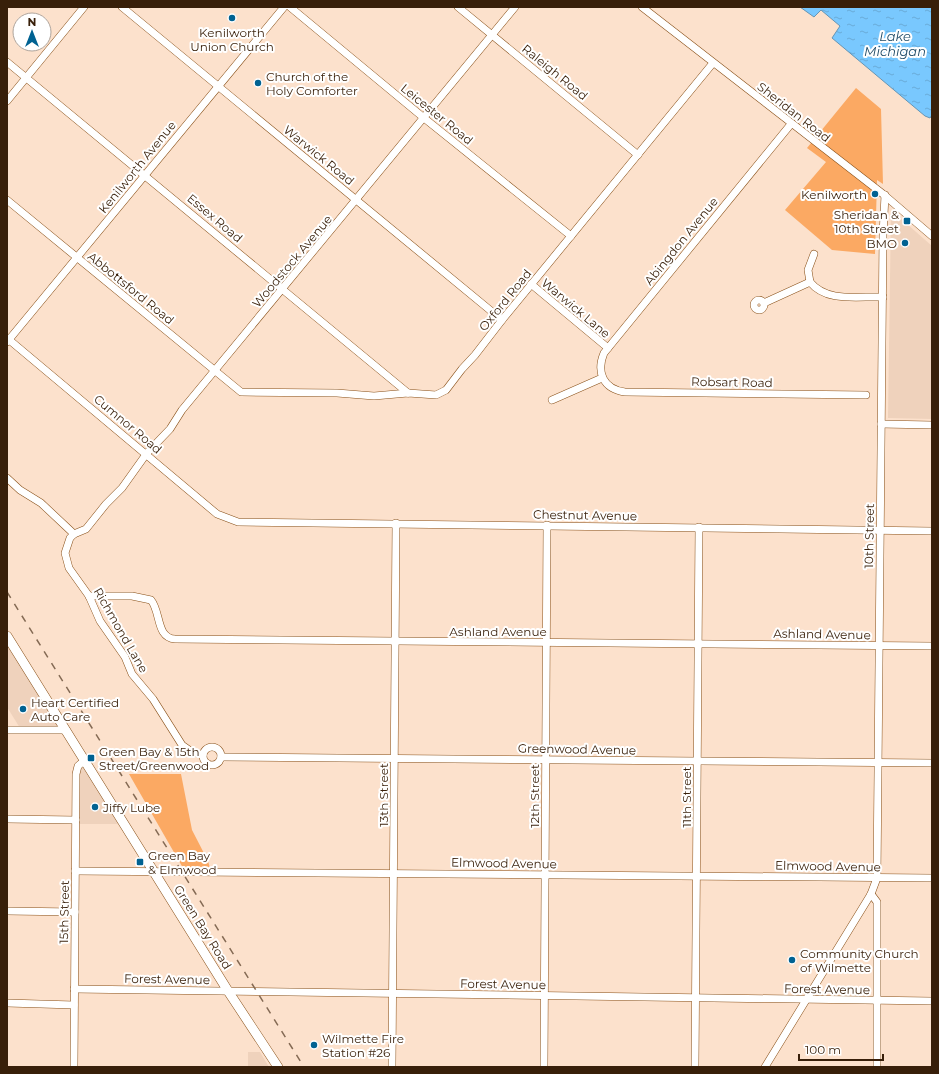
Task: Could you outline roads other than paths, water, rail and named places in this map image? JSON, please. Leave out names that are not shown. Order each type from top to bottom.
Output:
[{"type":"main road","name":"Green Bay Road","points":[[7,636],[228,991],[278,1067]]},
{"type":"street","points":[[7,100],[84,7]]},
{"type":"street","name":"Warwick Road","points":[[122,7],[502,320]]},
{"type":"street","name":"Kenilworth Avenue","points":[[8,340],[284,7]]},
{"type":"street","name":"Leicester Road","points":[[290,7],[424,118],[571,236]]},
{"type":"street","name":"Raleigh Road","points":[[458,7],[638,155]]},
{"type":"street","name":"Woodstock Avenue","points":[[74,534],[86,529],[106,504],[122,488],[147,453],[170,429],[182,410],[515,7]]},
{"type":"street","name":"Sheridan Road","points":[[642,7],[885,196],[932,236]]},
{"type":"street","name":"Essex Road","points":[[7,62],[145,174],[408,393]]},
{"type":"street","name":"Oxford Road","points":[[241,392],[336,393],[374,396],[408,393],[429,396],[442,393],[462,369],[476,356],[531,284],[714,63]]},
{"type":"street","name":"Abingdon Avenue","points":[[602,378],[600,363],[608,348],[791,124]]},
{"type":"street","name":"10th Street","points":[[765,1067],[805,1000],[872,894],[877,878],[881,424],[885,196]]},
{"type":"street","name":"Abbottsford Road","points":[[7,200],[241,392]]},
{"type":"street","points":[[814,254],[809,265],[810,282],[818,291],[828,296],[883,297]]},
{"type":"street","points":[[764,303],[810,282]]},
{"type":"street","name":"Warwick Lane","points":[[531,284],[608,348]]},
{"type":"street","name":"Cumnor Road","points":[[8,340],[147,453],[217,514],[229,520],[238,522]]},
{"type":"street","points":[[552,400],[602,378]]},
{"type":"street","name":"Robsart Road","points":[[602,378],[613,389],[625,392],[866,395]]},
{"type":"street","points":[[881,424],[932,426]]},
{"type":"street","points":[[7,478],[20,490],[41,503],[74,534]]},
{"type":"street","name":"Chestnut Avenue","points":[[238,522],[932,530]]},
{"type":"street","name":"13th Street","points":[[392,1067],[396,523]]},
{"type":"street","name":"12th Street","points":[[544,1067],[547,525]]},
{"type":"street","name":"11th Street","points":[[695,1067],[699,527]]},
{"type":"street","name":"Richmond Lane","points":[[74,534],[67,544],[66,558],[69,568],[89,596],[100,621],[125,657],[132,674],[161,710],[171,731],[186,749],[203,756]]},
{"type":"street","name":"Ashland Avenue","points":[[89,596],[132,596],[151,600],[156,608],[163,632],[169,638],[932,646]]},
{"type":"street","points":[[7,730],[66,730]]},
{"type":"street","name":"Greenwood Avenue","points":[[211,747],[217,749],[221,757],[217,764],[212,765],[207,763],[203,756],[206,750],[211,747]]},
{"type":"street","name":"Greenwood Avenue","points":[[221,757],[932,763]]},
{"type":"street","name":"15th Street","points":[[74,1067],[76,774],[78,766],[85,760]]},
{"type":"street","points":[[7,819],[76,820]]},
{"type":"street","name":"Elmwood Avenue","points":[[75,871],[932,878]]},
{"type":"street","points":[[872,894],[877,902],[877,1067]]},
{"type":"street","points":[[7,911],[75,912]]},
{"type":"street","name":"Forest Avenue","points":[[74,989],[932,1001]]},
{"type":"street","points":[[7,1003],[74,1005]]},
{"type":"water","name":"Lake Michigan","points":[[800,7],[932,7],[932,115],[930,118],[925,116],[832,38],[840,26],[821,10],[814,17]]},
{"type":"railway","points":[[7,592],[304,1067]]},
{"type":"place","name":"Kenilworth Union Church","points":[[232,18]]},
{"type":"place","name":"Church of the Holy Comforter","points":[[258,83]]},
{"type":"place","name":"Kenilworth","points":[[875,194]]},
{"type":"place","name":"Sheridan & 10th Street","points":[[907,221]]},
{"type":"place","name":"BMO","points":[[905,243]]},
{"type":"place","name":"Heart Certified Auto Care","points":[[23,709]]},
{"type":"place","name":"Green Bay & 15th Street/Greenwood","points":[[91,758]]},
{"type":"place","name":"Jiffy Lube","points":[[95,807]]},
{"type":"place","name":"Green Bay & Elmwood","points":[[140,862]]},
{"type":"place","name":"Community Church of Wilmette","points":[[792,960]]},
{"type":"place","name":"Wilmette Fire Station #26","points":[[314,1045]]}]
